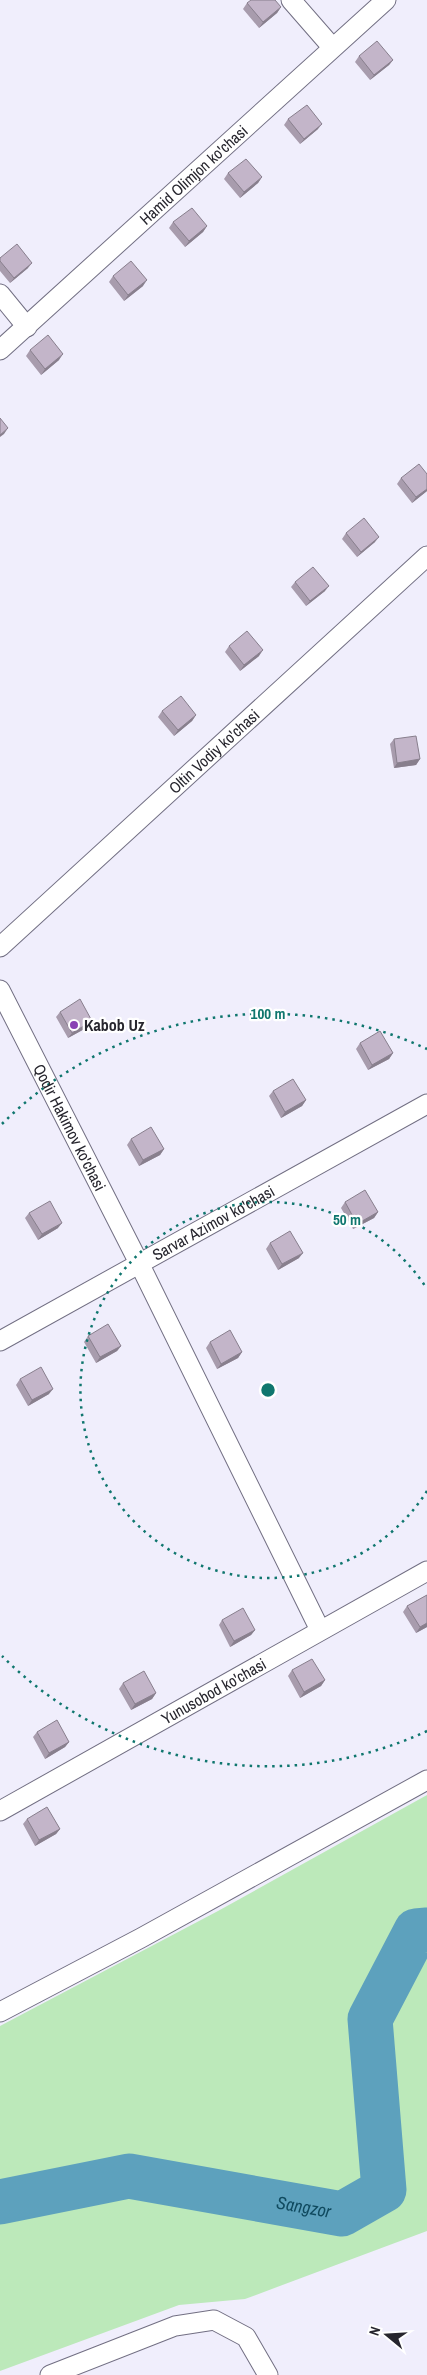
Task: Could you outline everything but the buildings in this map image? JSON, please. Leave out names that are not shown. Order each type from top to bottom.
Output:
[{"type":"street","points":[[291,0],[332,48]]},
{"type":"street","name":"Hamid Olimjon ko'chasi","points":[[0,350],[386,0]]},
{"type":"street","points":[[0,294],[27,327]]},
{"type":"street","name":"Oltin Vodiy ko'chasi","points":[[0,947],[427,556]]},
{"type":"street","name":"Qodir Hakimov ko'chasi","points":[[0,990],[140,1265],[320,1630]]},
{"type":"street","name":"Sarvar Azimov ko'chasi","points":[[0,1341],[427,1104]]},
{"type":"street","name":"Yunusobod ko'chasi","points":[[0,1811],[427,1571]]},
{"type":"street","points":[[0,2012],[141,1938],[427,1780]]},
{"type":"street","points":[[50,2375],[174,2326],[214,2320],[246,2337],[268,2375]]},
{"type":"green space","points":[[427,1795],[427,2231],[245,2299],[179,2305],[0,2371],[0,2026],[218,1911]]},
{"type":"waterway","name":"Sangzor","points":[[0,2202],[129,2176],[342,2214],[384,2190],[370,2019],[416,1931],[427,1930]]},
{"type":"place","name":"Kabob Uz","points":[[74,1025]]}]
